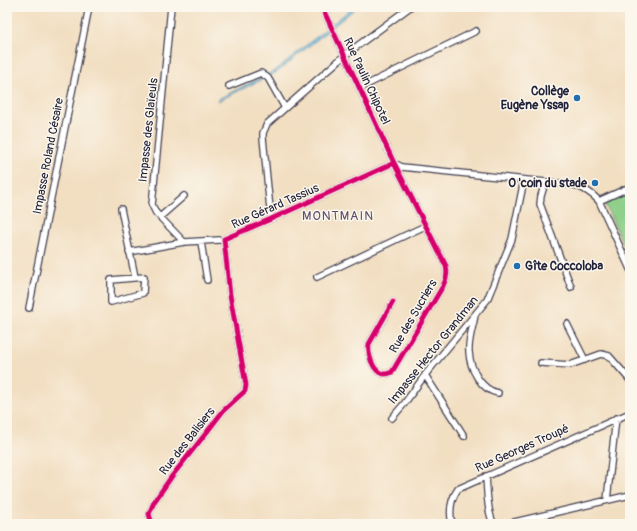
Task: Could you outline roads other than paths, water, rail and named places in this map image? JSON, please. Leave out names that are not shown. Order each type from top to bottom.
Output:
[{"type":"street","name":"Impasse Roland Césaire","points":[[29,308],[89,7]]},
{"type":"street","name":"Impasse des Glaïeuls","points":[[171,7],[152,205],[156,213],[184,242]]},
{"type":"street","name":"Rue Paulin Chipotel","points":[[322,7],[394,163]]},
{"type":"street","points":[[271,219],[263,132],[267,124],[345,55],[410,7]]},
{"type":"street","points":[[360,88],[476,31]]},
{"type":"street","points":[[230,86],[261,73],[268,78],[285,108]]},
{"type":"street","points":[[394,163],[402,166],[575,185],[586,189],[599,201],[630,269]]},
{"type":"street","name":"Rue Gérard Tassius","points":[[245,376],[230,295],[224,239],[394,163]]},
{"type":"street","name":"Rue des Sucriers","points":[[393,302],[368,348],[372,363],[376,370],[380,373],[386,374],[392,372],[443,286],[447,272],[446,266],[394,163]]},
{"type":"street","name":"Impasse Hector Grandman","points":[[392,418],[458,334],[487,300],[512,240],[524,180]]},
{"type":"street","points":[[545,182],[540,204],[570,287]]},
{"type":"street","points":[[599,201],[630,187]]},
{"type":"street","points":[[160,217],[184,196]]},
{"type":"street","points":[[121,210],[135,277]]},
{"type":"street","points":[[317,277],[425,226]]},
{"type":"street","points":[[129,252],[184,242],[219,240]]},
{"type":"street","points":[[202,242],[207,280]]},
{"type":"street","points":[[135,277],[144,277],[143,293],[110,302],[111,280],[135,277]]},
{"type":"street","points":[[475,315],[469,352],[471,364],[484,386],[488,390],[498,393]]},
{"type":"street","points":[[567,324],[585,360]]},
{"type":"street","points":[[541,362],[570,365],[601,354],[606,354],[630,380]]},
{"type":"street","points":[[425,375],[464,436]]},
{"type":"street","name":"Rue des Balisiers","points":[[152,524],[149,514],[154,502],[172,476],[215,422],[244,391],[246,385],[245,376]]},
{"type":"street","name":"Rue Georges Troupé","points":[[452,524],[450,508],[454,494],[458,489],[630,413]]},
{"type":"street","points":[[607,500],[616,418]]},
{"type":"street","points":[[486,476],[489,504],[494,524]]},
{"type":"street","points":[[506,524],[630,495]]},
{"type":"water","points":[[353,7],[357,7],[277,72],[218,101],[218,99],[276,70]]},
{"type":"place","name":"Collège Eugène Yssap","points":[[577,98]]},
{"type":"place","name":"O 'coin du stade","points":[[595,183]]},
{"type":"place","name":"Gîte Coccoloba","points":[[517,266]]},
{"type":"district","name":"MONTMAIN","points":[[338,215]]}]
